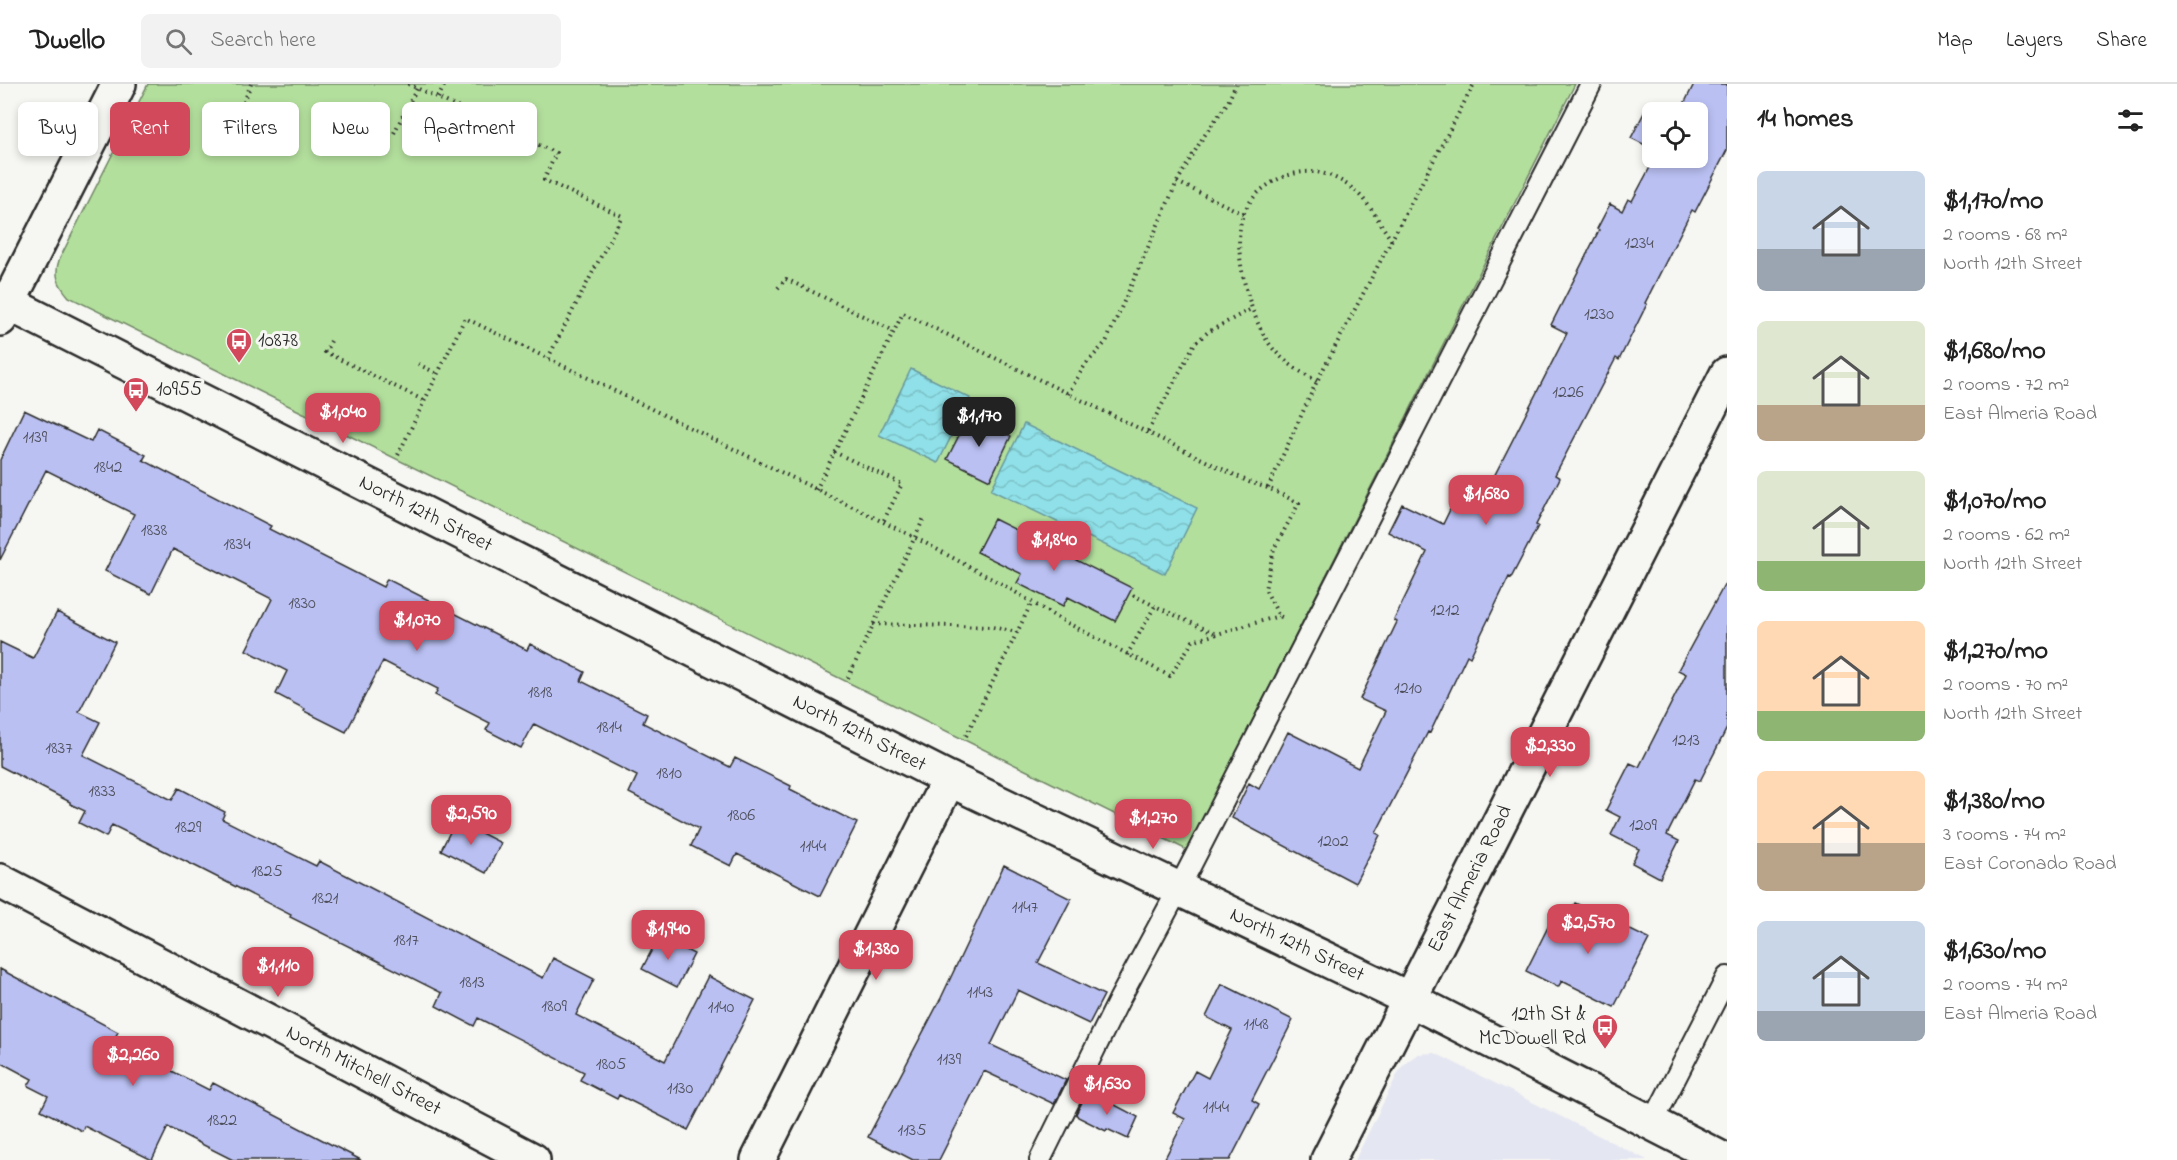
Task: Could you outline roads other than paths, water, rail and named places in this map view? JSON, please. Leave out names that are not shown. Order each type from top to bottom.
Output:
[{"type":"street","points":[[3,307],[119,84]]},
{"type":"street","name":"North 12th Street","points":[[3,307],[949,779],[1409,999],[1724,1160]]},
{"type":"street","name":"East Almeria Road","points":[[1328,1160],[1727,374]]},
{"type":"street","points":[[758,1160],[949,779]]},
{"type":"street","name":"North Mitchell Street","points":[[0,881],[533,1160]]},
{"type":"lane","points":[[1040,1160],[1119,1000],[1178,890],[1591,84]]},
{"type":"lane","points":[[1652,1124],[1727,977]]},
{"type":"water","points":[[911,369],[970,398],[938,463],[879,435]]},
{"type":"water","points":[[1024,424],[1197,508],[1165,574],[991,490]]},
{"type":"place","name":"10878","points":[[239,364]]},
{"type":"place","name":"10955","points":[[136,413]]},
{"type":"place","name":"12th St & McDowell Rd","points":[[1605,1050]]}]
